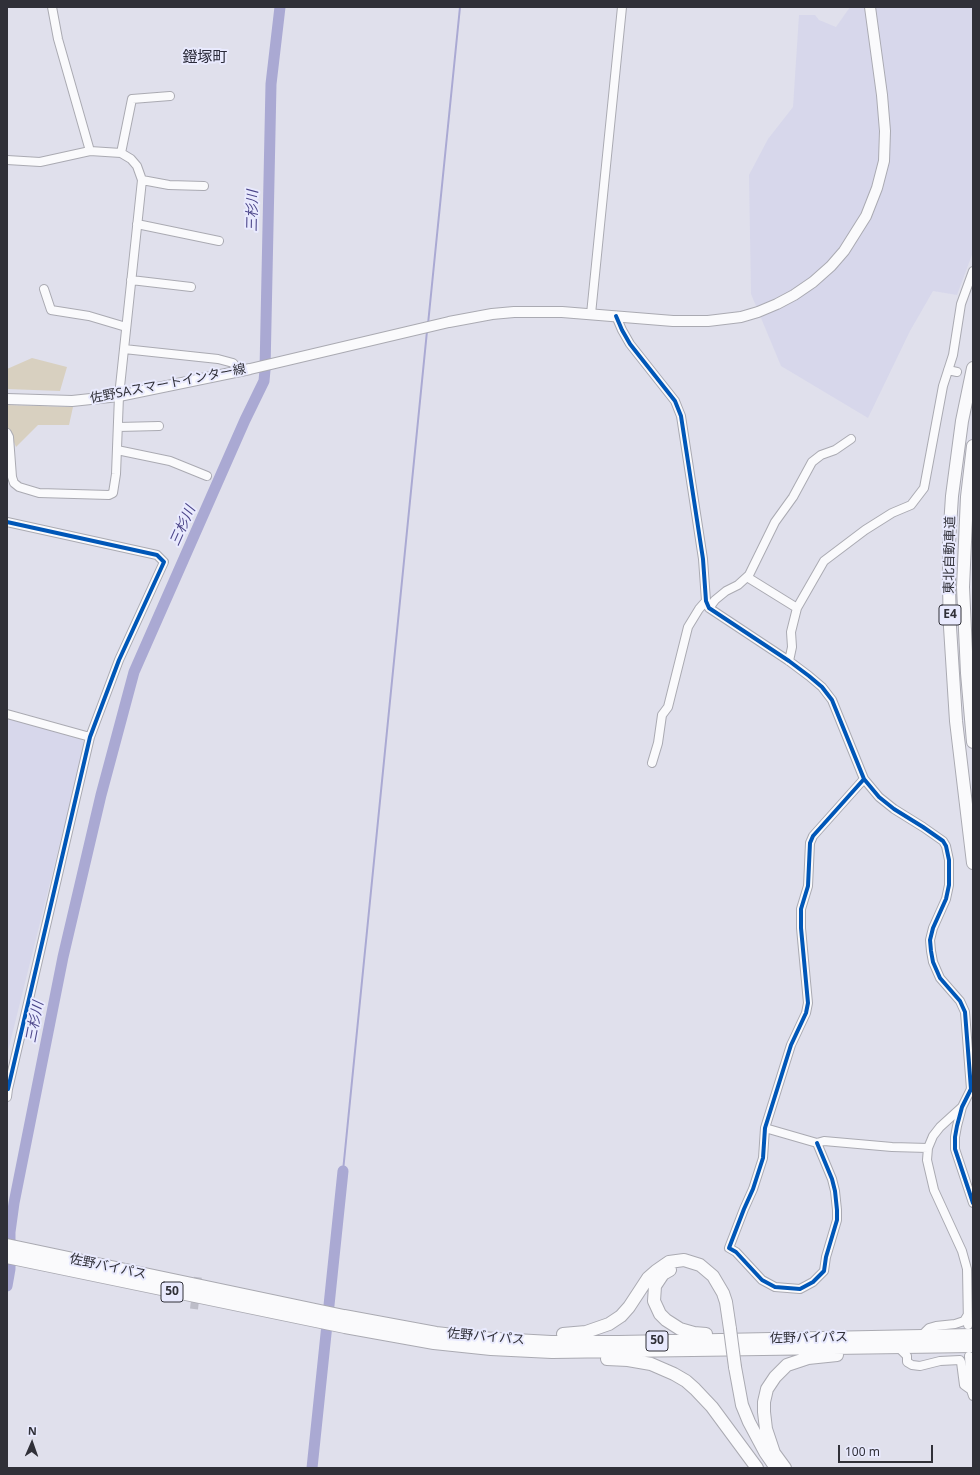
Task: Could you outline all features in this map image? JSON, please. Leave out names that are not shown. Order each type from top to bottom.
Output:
[{"type":"highway","name":"東北自動車道","points":[[973,368],[962,421],[953,488],[949,587],[956,721],[973,863]]},
{"type":"highway","name":"東北自動車道","points":[[973,446],[967,497],[963,587],[967,673],[973,742]]},
{"type":"highway","name":"佐野バイパス","points":[[7,1245],[434,1343],[491,1349],[552,1352],[883,1347],[971,1351]]},
{"type":"highway","name":"佐野バイパス","points":[[7,1258],[37,1265],[308,1314]]},
{"type":"highway","points":[[436,1333],[469,1330],[573,1334],[597,1329],[610,1324],[621,1316],[629,1307],[648,1278],[669,1262],[684,1260],[700,1265],[713,1276],[724,1298],[733,1394],[741,1421],[753,1446],[767,1468]]},
{"type":"highway","points":[[727,1329],[716,1294],[708,1280],[690,1269],[683,1268],[669,1270],[663,1274],[655,1286],[654,1301],[656,1308],[660,1314],[673,1326],[686,1331],[711,1335],[815,1333],[846,1338]]},
{"type":"highway","name":"佐野バイパス","points":[[344,1322],[479,1338],[551,1342],[920,1337],[970,1330]]},
{"type":"highway","points":[[785,1468],[774,1453],[770,1444],[764,1420],[765,1396],[775,1377],[787,1365],[800,1360],[816,1356],[858,1353],[883,1347]]},
{"type":"highway","points":[[552,1352],[599,1359],[639,1361],[651,1364],[674,1374],[695,1389],[704,1398],[757,1468]]},
{"type":"highway","points":[[731,1367],[748,1422],[765,1452],[777,1468]]},
{"type":"main road","points":[[591,314],[673,321],[708,321],[741,317],[758,312],[794,295],[813,282],[831,266],[844,251],[866,216],[881,174],[885,146],[885,116],[870,7]]},
{"type":"main road","name":"佐野SAスマートインター線","points":[[7,399],[72,401],[119,396],[239,371],[492,314],[514,312],[562,312],[591,314]]},
{"type":"street","points":[[52,7],[58,39],[90,151]]},
{"type":"street","points":[[591,314],[622,7]]},
{"type":"street","points":[[121,154],[132,99],[170,96]]},
{"type":"street","points":[[7,160],[40,162],[90,151],[121,154],[131,159],[137,166],[142,180],[119,396],[115,487],[113,493],[109,495],[39,493],[19,487],[14,483],[12,476],[9,437],[7,433]]},
{"type":"street","points":[[142,180],[169,185],[204,186]]},
{"type":"street","points":[[137,224],[219,242]]},
{"type":"street","points":[[789,661],[792,646],[791,632],[797,608],[824,561],[865,530],[892,513],[911,505],[924,488],[943,386],[952,355],[961,304],[973,270]]},
{"type":"street","points":[[131,280],[191,287]]},
{"type":"street","points":[[44,289],[52,310],[89,316],[126,327]]},
{"type":"street","points":[[616,316],[630,344],[675,401],[681,416],[703,559],[708,605],[818,683],[832,700],[864,779],[879,797],[894,809],[943,841],[946,846],[949,860],[949,885],[946,899],[930,940],[933,962],[940,978],[960,1001],[965,1012],[971,1042],[971,1089],[962,1107],[954,1137],[955,1149],[973,1203]]},
{"type":"street","points":[[124,349],[218,359],[233,363],[239,371]]},
{"type":"street","points":[[948,370],[956,372]]},
{"type":"street","points":[[118,427],[160,426]]},
{"type":"street","points":[[652,763],[658,743],[662,715],[668,707],[688,627],[699,609],[708,605],[726,591],[738,585],[749,575],[775,522],[793,497],[812,462],[821,455],[835,450],[851,440]]},
{"type":"street","points":[[117,450],[170,461],[207,476]]},
{"type":"street","points":[[7,522],[157,555],[164,562],[119,660],[90,737],[7,1097]]},
{"type":"street","points":[[747,577],[797,608]]},
{"type":"street","points":[[7,714],[90,737]]},
{"type":"street","points":[[817,1143],[832,1179],[837,1210],[837,1220],[826,1257],[824,1271],[813,1282],[800,1289],[775,1287],[762,1280],[736,1252],[729,1248],[753,1189],[763,1158],[765,1128],[791,1045],[806,1013],[808,1003],[801,928],[801,909],[808,886],[810,843],[813,836],[864,779]]},
{"type":"street","points":[[962,1107],[940,1127],[933,1136],[928,1148],[926,1160],[934,1190],[962,1251],[966,1269],[967,1316],[970,1330]]},
{"type":"street","points":[[765,1128],[817,1143],[824,1141],[892,1147],[928,1148]]},
{"type":"street","points":[[920,1337],[929,1328],[954,1324],[964,1320],[967,1316]]},
{"type":"street","points":[[898,1347],[907,1356],[907,1362],[912,1365],[920,1366],[940,1361],[960,1360],[962,1362],[964,1385],[972,1393]]},
{"type":"street","points":[[971,1351],[972,1393]]},
{"type":"shaded area","points":[[850,7],[973,7],[973,252],[957,295],[933,291],[910,331],[868,418],[781,366],[751,294],[749,175],[768,139],[793,107],[799,15],[815,15],[819,20],[836,27]]},
{"type":"shaded area","points":[[32,358],[67,367],[60,391],[7,389],[7,369]]},
{"type":"shaded area","points":[[7,405],[73,407],[69,425],[38,425],[16,447],[7,425]]},
{"type":"shaded area","points":[[7,718],[79,737],[85,743],[7,1055]]},
{"type":"waterway","name":"三杉川","points":[[7,1286],[10,1269],[10,1232],[14,1203],[63,957],[101,795],[134,672],[245,420],[264,381],[271,84],[280,7]]},
{"type":"waterway","points":[[428,324],[460,7]]},
{"type":"waterway","points":[[343,1171],[427,331]]},
{"type":"waterway","points":[[312,1468],[343,1171]]},
{"type":"tunnel","points":[[194,1309],[198,1276]]},
{"type":"cycle path","points":[[616,316],[630,344],[675,401],[681,416],[703,559],[706,601],[709,608],[789,661],[822,687],[832,700],[864,779],[879,797],[894,809],[943,841],[946,846],[949,860],[949,885],[946,899],[933,928],[930,940],[933,962],[940,978],[960,1001],[965,1012],[971,1089],[962,1107],[955,1137],[955,1149],[973,1203]]},
{"type":"cycle path","points":[[7,522],[157,555],[164,562],[119,660],[90,737],[8,1089],[7,1088]]},
{"type":"cycle path","points":[[817,1143],[832,1179],[837,1210],[837,1220],[826,1257],[824,1271],[813,1282],[800,1289],[775,1287],[762,1280],[736,1252],[729,1248],[753,1189],[763,1158],[765,1128],[791,1045],[806,1013],[808,1003],[801,928],[801,909],[808,886],[810,843],[813,836],[864,779]]},
{"type":"district","name":"鐙塚町","points":[[205,58]]}]
